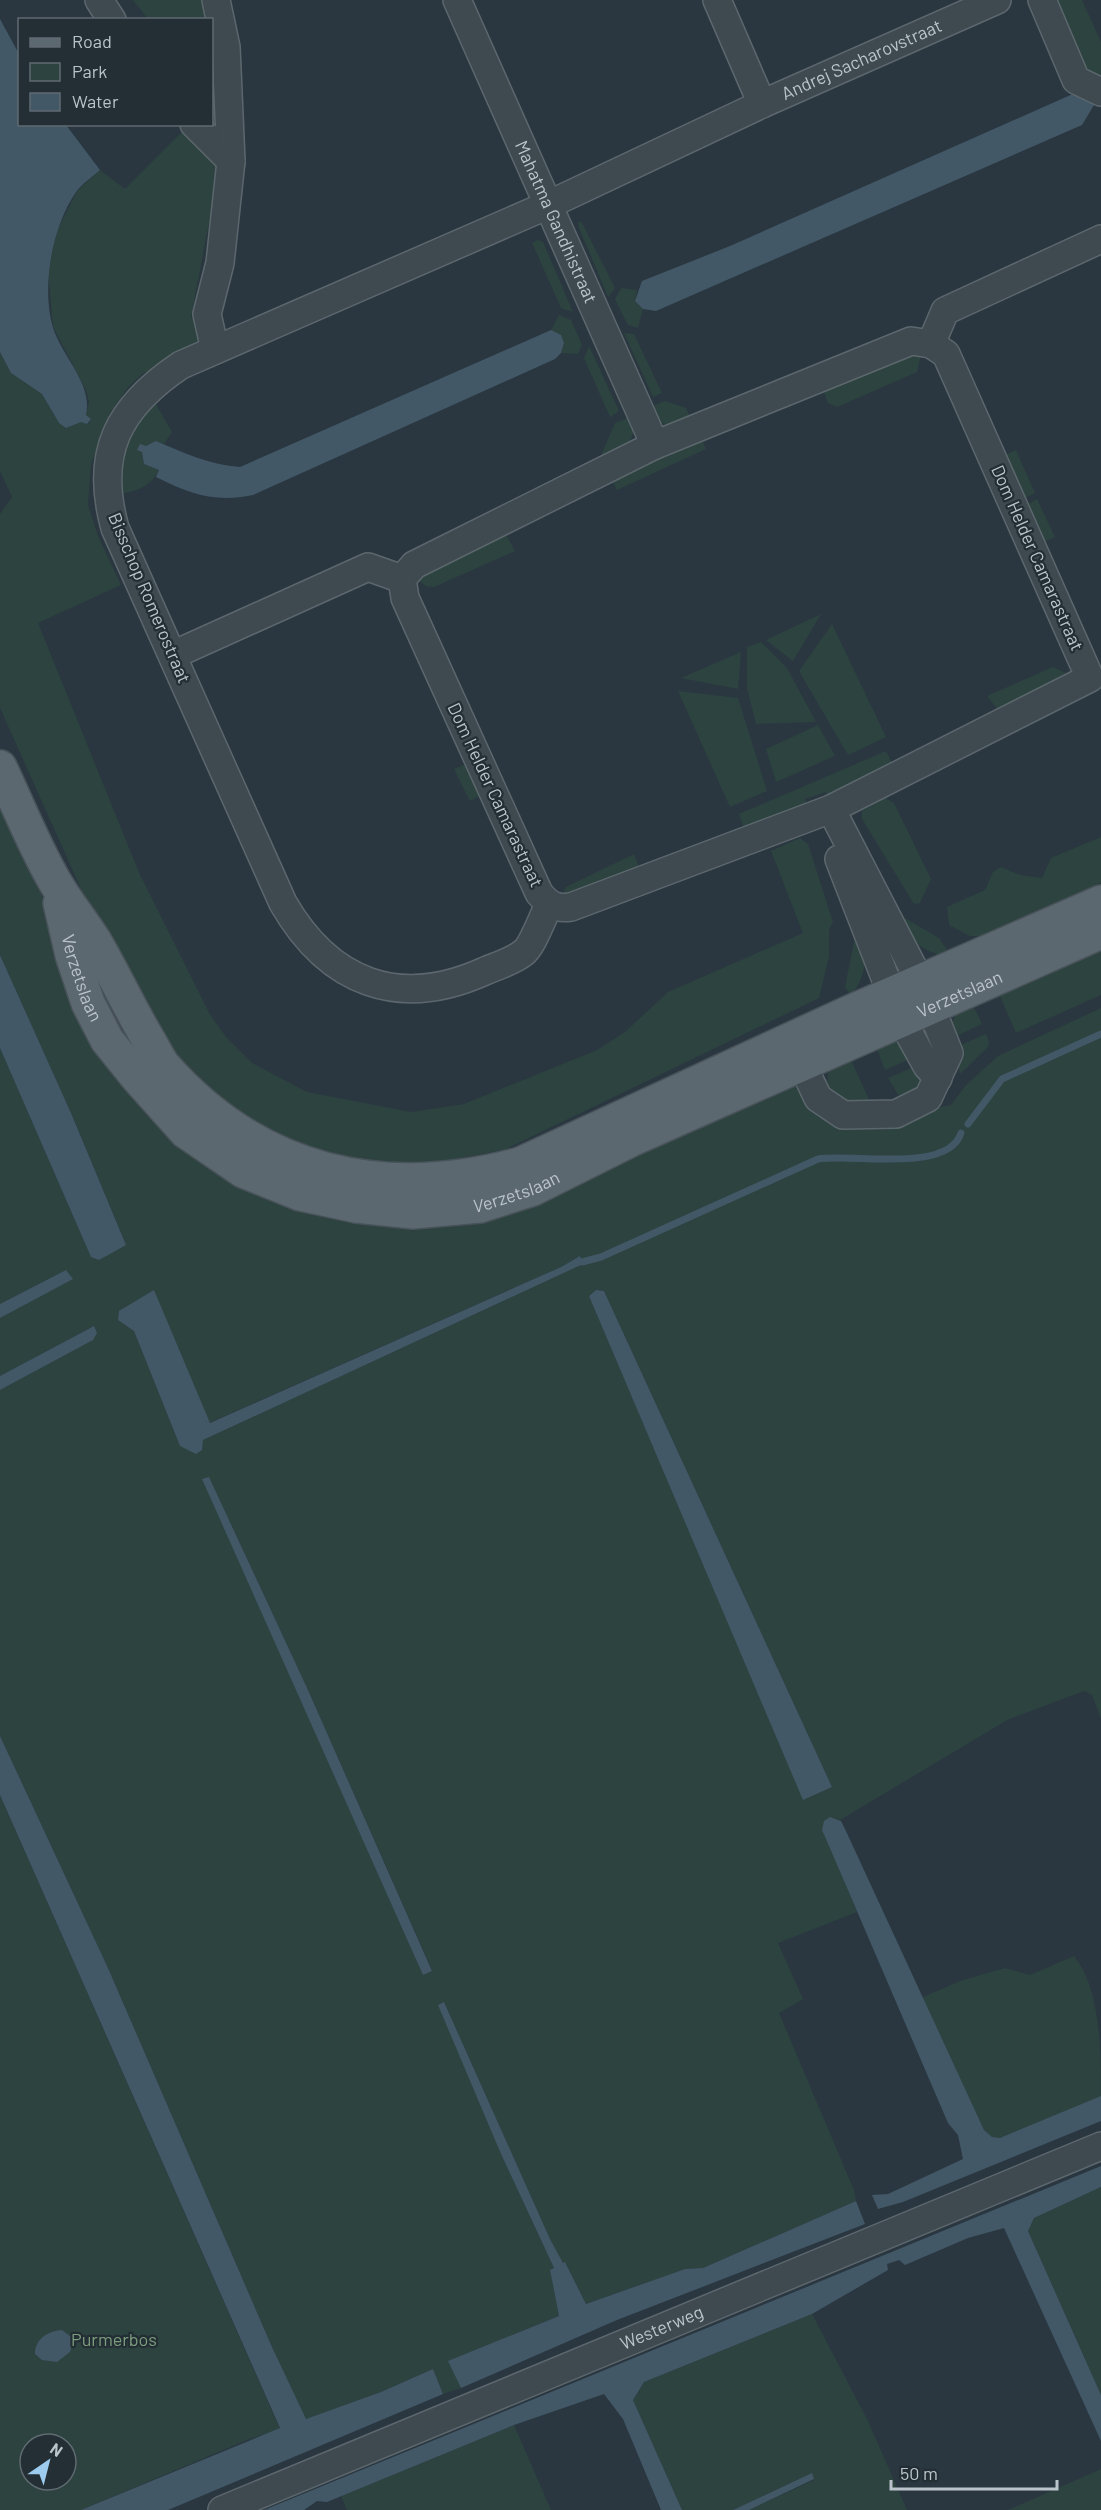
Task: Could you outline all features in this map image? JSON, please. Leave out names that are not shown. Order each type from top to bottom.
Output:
[{"type":"main road","name":"Verzetslaan","points":[[0,767],[55,882],[96,943],[119,990],[163,1064],[206,1108],[264,1146],[314,1167],[363,1178],[415,1181],[477,1175],[520,1164],[912,1002],[982,983],[1101,932]]},
{"type":"main road","name":"Verzetslaan","points":[[55,882],[72,955],[88,1003],[107,1040],[186,1132],[243,1171],[300,1194],[356,1206],[413,1212],[480,1206],[533,1189],[633,1139],[802,1064],[912,1002],[1101,902]]},
{"type":"street","points":[[99,0],[111,18]]},
{"type":"street","points":[[215,350],[207,314],[220,263],[231,161],[226,47],[216,0]]},
{"type":"street","name":"Mahatma Gandhistraat","points":[[457,0],[655,445]]},
{"type":"street","name":"Andrej Sacharovstraat","points":[[717,0],[762,104]]},
{"type":"street","name":"Andrej Sacharovstraat","points":[[548,205],[762,104],[997,0]]},
{"type":"street","points":[[1042,0],[1076,80],[1101,92]]},
{"type":"street","points":[[196,126],[231,161]]},
{"type":"street","name":"Bisschop Romerostraat","points":[[548,205],[181,364],[154,383],[133,405],[112,444],[106,471],[107,499],[115,528],[283,903],[298,929],[319,953],[347,972],[374,984],[401,988],[435,988],[461,982],[524,953],[549,905]]},
{"type":"street","points":[[173,654],[368,567],[402,579],[414,565],[655,445],[911,340],[931,344],[945,311],[1101,239]]},
{"type":"street","name":"Dom Helder Camarastraat","points":[[402,579],[410,608],[538,892],[549,905],[559,909],[571,907],[827,810],[1095,681],[946,354],[931,344]]},
{"type":"street","points":[[802,1064],[818,1098],[843,1115],[896,1114],[928,1098],[938,1078],[927,1066],[912,1002],[827,810]]},
{"type":"street","name":"Westerweg","points":[[222,2510],[1101,2146]]},
{"type":"green space","points":[[133,0],[208,0],[213,18],[147,18]]},
{"type":"green space","points":[[1052,0],[1082,0],[1101,42],[1101,82],[1083,69]]},
{"type":"green space","points":[[213,20],[218,44],[224,117],[214,126]]},
{"type":"green space","points":[[187,127],[223,174],[221,204],[212,207],[191,317],[199,330],[199,340],[197,345],[141,375],[128,387],[109,415],[91,465],[88,505],[98,536],[121,585],[38,623],[140,875],[209,1013],[226,1037],[252,1063],[307,1092],[411,1112],[464,1104],[597,1050],[625,1032],[668,992],[803,933],[771,851],[800,838],[808,844],[833,922],[829,930],[829,957],[819,998],[506,1149],[442,1162],[370,1162],[304,1147],[253,1122],[197,1079],[151,1020],[90,909],[0,708],[0,514],[12,497],[0,471],[0,352],[11,373],[42,394],[59,423],[81,421],[88,424],[91,419],[86,415],[89,402],[86,390],[53,327],[48,271],[57,231],[77,191],[100,170],[125,189]]},
{"type":"green space","points":[[581,221],[615,288],[608,297],[579,228],[578,223]]},
{"type":"green space","points":[[538,240],[543,242],[573,312],[561,308],[532,243]]},
{"type":"green space","points":[[621,288],[637,290],[635,301],[643,309],[638,328],[628,325],[615,299]]},
{"type":"green space","points":[[559,315],[571,320],[582,345],[578,354],[561,353],[564,344],[551,330]]},
{"type":"green space","points":[[624,333],[634,334],[662,393],[653,397]]},
{"type":"green space","points":[[589,346],[619,411],[610,417],[584,358]]},
{"type":"green space","points":[[922,351],[917,372],[837,407],[828,403],[822,387]]},
{"type":"green space","points":[[154,401],[172,432],[164,444],[156,441],[142,452],[144,464],[159,470],[148,484],[130,492],[118,494],[121,466],[127,444]]},
{"type":"green space","points":[[665,401],[686,408],[692,421],[672,425],[656,420],[648,408]]},
{"type":"green space","points":[[632,416],[635,429],[629,443],[600,458],[615,423]]},
{"type":"green space","points":[[700,435],[706,449],[617,490],[610,477]]},
{"type":"green space","points":[[1016,450],[1035,493],[1021,500],[1003,456]]},
{"type":"green space","points":[[1037,499],[1055,537],[1040,544],[1024,506]]},
{"type":"green space","points":[[504,531],[515,551],[434,587],[426,586],[417,579]]},
{"type":"green space","points":[[821,614],[793,661],[766,640]]},
{"type":"green space","points":[[832,624],[886,737],[848,755],[799,671]]},
{"type":"green space","points":[[761,642],[787,668],[816,722],[756,724],[747,688],[747,647]]},
{"type":"green space","points":[[741,652],[738,689],[681,678]]},
{"type":"green space","points":[[1053,667],[1066,673],[998,710],[987,696]]},
{"type":"green space","points":[[678,691],[738,698],[767,791],[730,807]]},
{"type":"green space","points":[[818,725],[835,756],[776,782],[766,749]]},
{"type":"green space","points":[[886,751],[894,767],[828,802],[826,792],[805,799],[809,810],[755,830],[743,826],[739,814]]},
{"type":"green space","points":[[470,762],[484,794],[470,801],[454,769]]},
{"type":"green space","points":[[0,792],[97,1033],[164,1121],[355,1209],[788,1072],[806,1101],[922,1111],[951,1105],[966,1085],[998,1056],[1101,1008],[1101,1719],[1092,1695],[1084,1691],[1009,1719],[840,1820],[836,1818],[823,1830],[857,1912],[778,1943],[803,1999],[779,2013],[854,2190],[856,2201],[703,2268],[685,2269],[586,2304],[566,2263],[563,2264],[550,2239],[444,2002],[501,2154],[554,2268],[550,2270],[559,2316],[449,2361],[461,2388],[443,2394],[433,2369],[381,2392],[306,2420],[272,2347],[108,1968],[0,1736],[0,1390],[92,1340],[94,1326],[0,1376],[0,1318],[72,1279],[66,1270],[0,1304],[0,1048],[91,1257],[126,1245],[71,1113],[0,955]],"holes":[[[580,1256],[582,1264],[203,1440],[202,1450],[180,1446],[134,1331],[153,1290],[209,1423],[561,1267]],[[596,1290],[604,1291],[832,1787],[804,1799],[589,1296]],[[209,1477],[308,1690],[432,1970],[423,1975]]]},
{"type":"green space","points":[[885,798],[894,803],[931,879],[920,903],[914,904],[862,819],[862,811]]},
{"type":"green space","points":[[1101,837],[1101,883],[987,936],[970,936],[949,925],[947,907],[985,890],[993,872],[1001,867],[1020,875],[1042,878],[1051,858]]},
{"type":"green space","points":[[634,854],[641,872],[562,897],[566,887]]},
{"type":"green space","points":[[905,918],[939,938],[951,956],[934,953],[921,946],[900,922]]},
{"type":"green space","points":[[860,940],[864,969],[851,996],[845,987],[854,942]]},
{"type":"green space","points":[[1101,950],[1101,995],[1016,1033],[996,987],[1013,979],[1045,976]]},
{"type":"green space","points":[[970,999],[982,1024],[950,1039],[955,1016]]},
{"type":"green space","points":[[986,1034],[988,1047],[960,1074],[954,1048]]},
{"type":"green space","points":[[888,1037],[900,1041],[917,1056],[885,1070],[874,1041]]},
{"type":"green space","points":[[848,1053],[871,1104],[839,1099],[829,1088],[829,1070]]},
{"type":"green space","points":[[921,1064],[923,1088],[900,1098],[888,1078]]},
{"type":"green space","name":"Purmerbos","points":[[0,1795],[280,2429],[247,2440],[81,2510],[0,2510]]},
{"type":"green space","points":[[1074,1956],[1090,1986],[1098,2022],[1101,2096],[1021,2132],[1000,2138],[992,2137],[984,2130],[921,1998],[960,1981],[1005,1968],[1030,1975]]},
{"type":"green space","points":[[1101,2187],[1101,2395],[1028,2231],[1034,2218]]},
{"type":"green space","points":[[812,2314],[868,2421],[907,2510],[749,2510],[814,2480],[811,2474],[733,2510],[682,2510],[633,2400],[644,2382]]},
{"type":"green space","points":[[514,2425],[551,2510],[347,2510],[341,2496]]},
{"type":"green space","points":[[1101,2469],[1101,2510],[1008,2510]]},
{"type":"water","points":[[0,19],[18,52],[18,126],[67,126],[100,170],[78,189],[61,222],[51,258],[48,294],[53,328],[81,382],[87,404],[86,415],[91,419],[87,424],[81,422],[66,428],[59,423],[42,394],[11,373],[0,352]]},
{"type":"water","points":[[1075,93],[1097,100],[1082,125],[656,311],[643,309],[635,301],[642,281],[730,246]]},
{"type":"water","points":[[551,330],[561,335],[564,343],[561,353],[555,359],[253,495],[215,497],[180,488],[156,477],[159,470],[144,464],[142,452],[137,450],[140,444],[146,446],[156,441],[208,461],[240,467]]},
{"type":"water","points":[[0,955],[71,1113],[126,1245],[99,1260],[91,1257],[0,1048]]},
{"type":"water","points":[[580,1256],[583,1264],[203,1440],[202,1450],[196,1454],[180,1446],[134,1331],[118,1320],[119,1311],[154,1290],[210,1423],[561,1267]]},
{"type":"water","points":[[66,1270],[73,1279],[0,1318],[0,1304]]},
{"type":"water","points":[[596,1290],[604,1291],[832,1787],[803,1800],[589,1296]]},
{"type":"water","points":[[94,1326],[97,1333],[93,1340],[0,1390],[0,1376]]},
{"type":"water","points":[[209,1477],[308,1690],[432,1971],[423,1975],[202,1479]]},
{"type":"water","points":[[0,1736],[108,1968],[272,2347],[306,2419],[381,2392],[433,2369],[443,2394],[168,2510],[81,2510],[280,2428],[0,1795]]},
{"type":"water","points":[[830,1817],[841,1821],[845,1829],[984,2130],[992,2137],[1000,2138],[1101,2096],[1101,2121],[903,2202],[878,2209],[872,2195],[888,2194],[963,2159],[958,2135],[948,2123],[822,1830],[824,1821]]},
{"type":"water","points":[[444,2002],[550,2239],[563,2263],[565,2262],[586,2304],[685,2269],[703,2268],[856,2201],[865,2224],[617,2320],[461,2388],[448,2361],[559,2316],[550,2270],[554,2268],[501,2154],[438,2005]]},
{"type":"water","points":[[1101,2166],[1101,2187],[1034,2218],[1028,2231],[1101,2395],[1101,2441],[1004,2228],[968,2238],[905,2265],[899,2260],[887,2264],[888,2270],[812,2314],[644,2382],[633,2400],[682,2510],[661,2510],[623,2419],[604,2394],[514,2425],[327,2502],[317,2501],[304,2510],[264,2510]]},
{"type":"water","points":[[62,2330],[74,2339],[70,2352],[57,2362],[42,2360],[35,2354],[37,2344],[43,2337]]},
{"type":"water","points":[[812,2473],[814,2479],[749,2510],[733,2510]]},
{"type":"waterway","points":[[968,1124],[1002,1079],[1101,1034]]},
{"type":"waterway","points":[[582,1262],[601,1257],[818,1159],[919,1158],[938,1154],[952,1146],[961,1133]]}]
